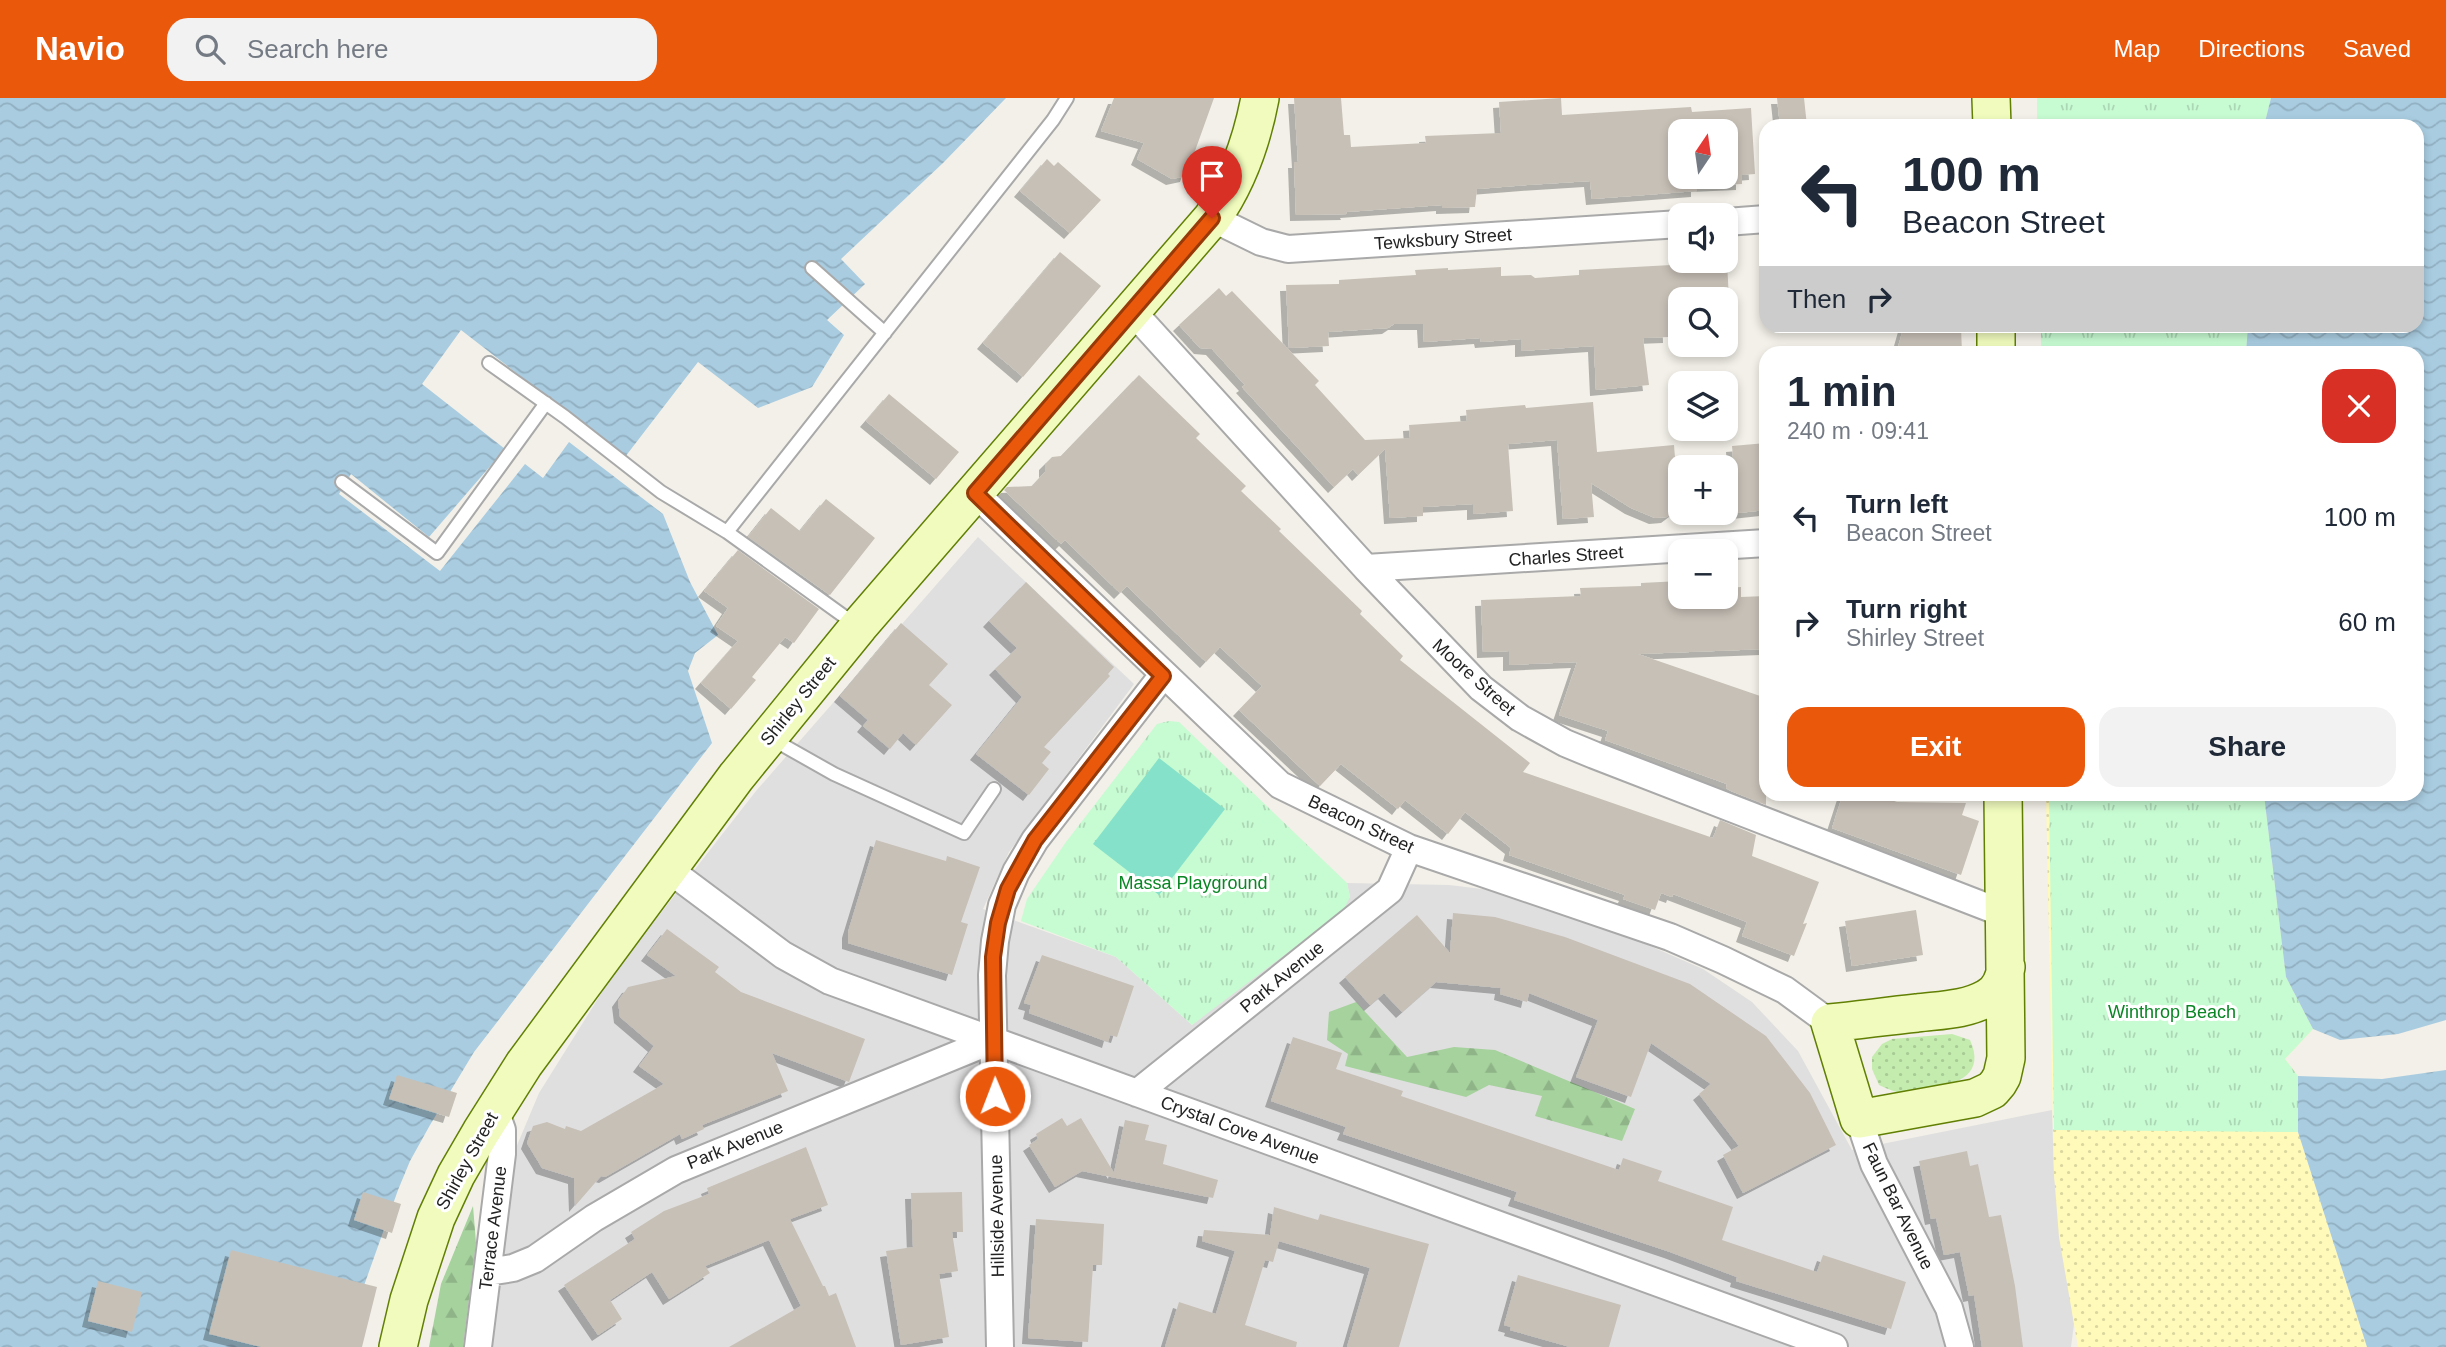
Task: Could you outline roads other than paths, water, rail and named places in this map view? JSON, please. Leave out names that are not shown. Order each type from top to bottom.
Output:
[{"type":"main road","name":"Shirley Street","points":[[398,1347],[409,1300],[436,1218],[456,1175],[524,1064],[668,869],[769,737],[859,626],[1212,218],[1230,189],[1247,149],[1260,98]]},
{"type":"main road","points":[[1991,98],[1992,119]]},
{"type":"main road","points":[[1859,1119],[1976,1098],[1992,1090],[2002,1076],[2006,1058],[2003,801]]},
{"type":"main road","points":[[1830,1023],[1972,1004],[1996,991],[2003,980],[2006,967]]},
{"type":"main road","name":"Faun Bar Avenue","points":[[1830,1023],[1859,1119]]},
{"type":"street","name":"Tewksbury Street","points":[[1212,218],[1262,242],[1288,249],[1668,226]]},
{"type":"street","points":[[1738,221],[1759,220]]},
{"type":"street","name":"Moore Street","points":[[1132,311],[1366,568],[1481,688],[1520,718],[1594,755],[2005,914]]},
{"type":"street","name":"Beacon Street","points":[[975,493],[1163,676],[1280,785],[1409,848],[1670,937],[1767,980],[1830,1023]]},
{"type":"street","name":"Charles Street","points":[[1366,568],[1759,543]]},
{"type":"street","name":"Hillside Avenue","points":[[1000,1347],[993,1040],[993,957],[998,923],[1008,889],[1035,840],[1163,676]]},
{"type":"street","name":"Park Avenue","points":[[1138,1093],[1390,890],[1409,848]]},
{"type":"street","name":"Crystal Cove Avenue","points":[[668,869],[802,967],[830,981],[1834,1347]]},
{"type":"street","name":"Park Avenue","points":[[488,1272],[513,1268],[535,1259],[605,1211],[676,1170],[993,1040]]},
{"type":"street","name":"Terrace Avenue","points":[[478,1347],[502,1154],[502,1130],[495,1110]]},
{"type":"street","name":"Faun Bar Avenue","points":[[1859,1119],[1874,1164],[1949,1308],[1960,1347]]},
{"type":"lane","points":[[727,532],[1053,120],[1067,98]]},
{"type":"lane","points":[[812,268],[885,333]]},
{"type":"lane","points":[[489,363],[546,403],[661,492],[727,532],[859,626]]},
{"type":"lane","points":[[342,482],[437,553],[546,403]]},
{"type":"lane","points":[[769,737],[834,774],[964,833],[994,789]]},
{"type":"water","points":[[0,98],[1006,98],[943,163],[841,259],[865,284],[827,320],[844,335],[812,387],[758,408],[698,362],[625,457],[461,330],[422,384],[505,449],[429,537],[351,474],[339,494],[440,571],[525,464],[543,478],[569,442],[663,514],[690,582],[718,635],[695,653],[688,671],[712,743],[474,1052],[410,1161],[361,1294],[346,1347],[0,1347]]},
{"type":"water","points":[[2271,98],[2446,98],[2446,1020],[2398,1034],[2340,1040],[2313,1029],[2286,977],[2265,801],[2424,801],[2424,346],[2247,346],[2247,333],[2424,333],[2424,119],[2266,119]]},
{"type":"water","points":[[2446,1070],[2446,1347],[2367,1347],[2298,1132],[2298,1076],[2382,1079]]},
{"type":"park label","name":"Massa Playground","points":[[1193,883]]},
{"type":"park label","name":"Winthrop Beach","points":[[2172,1012]]}]
